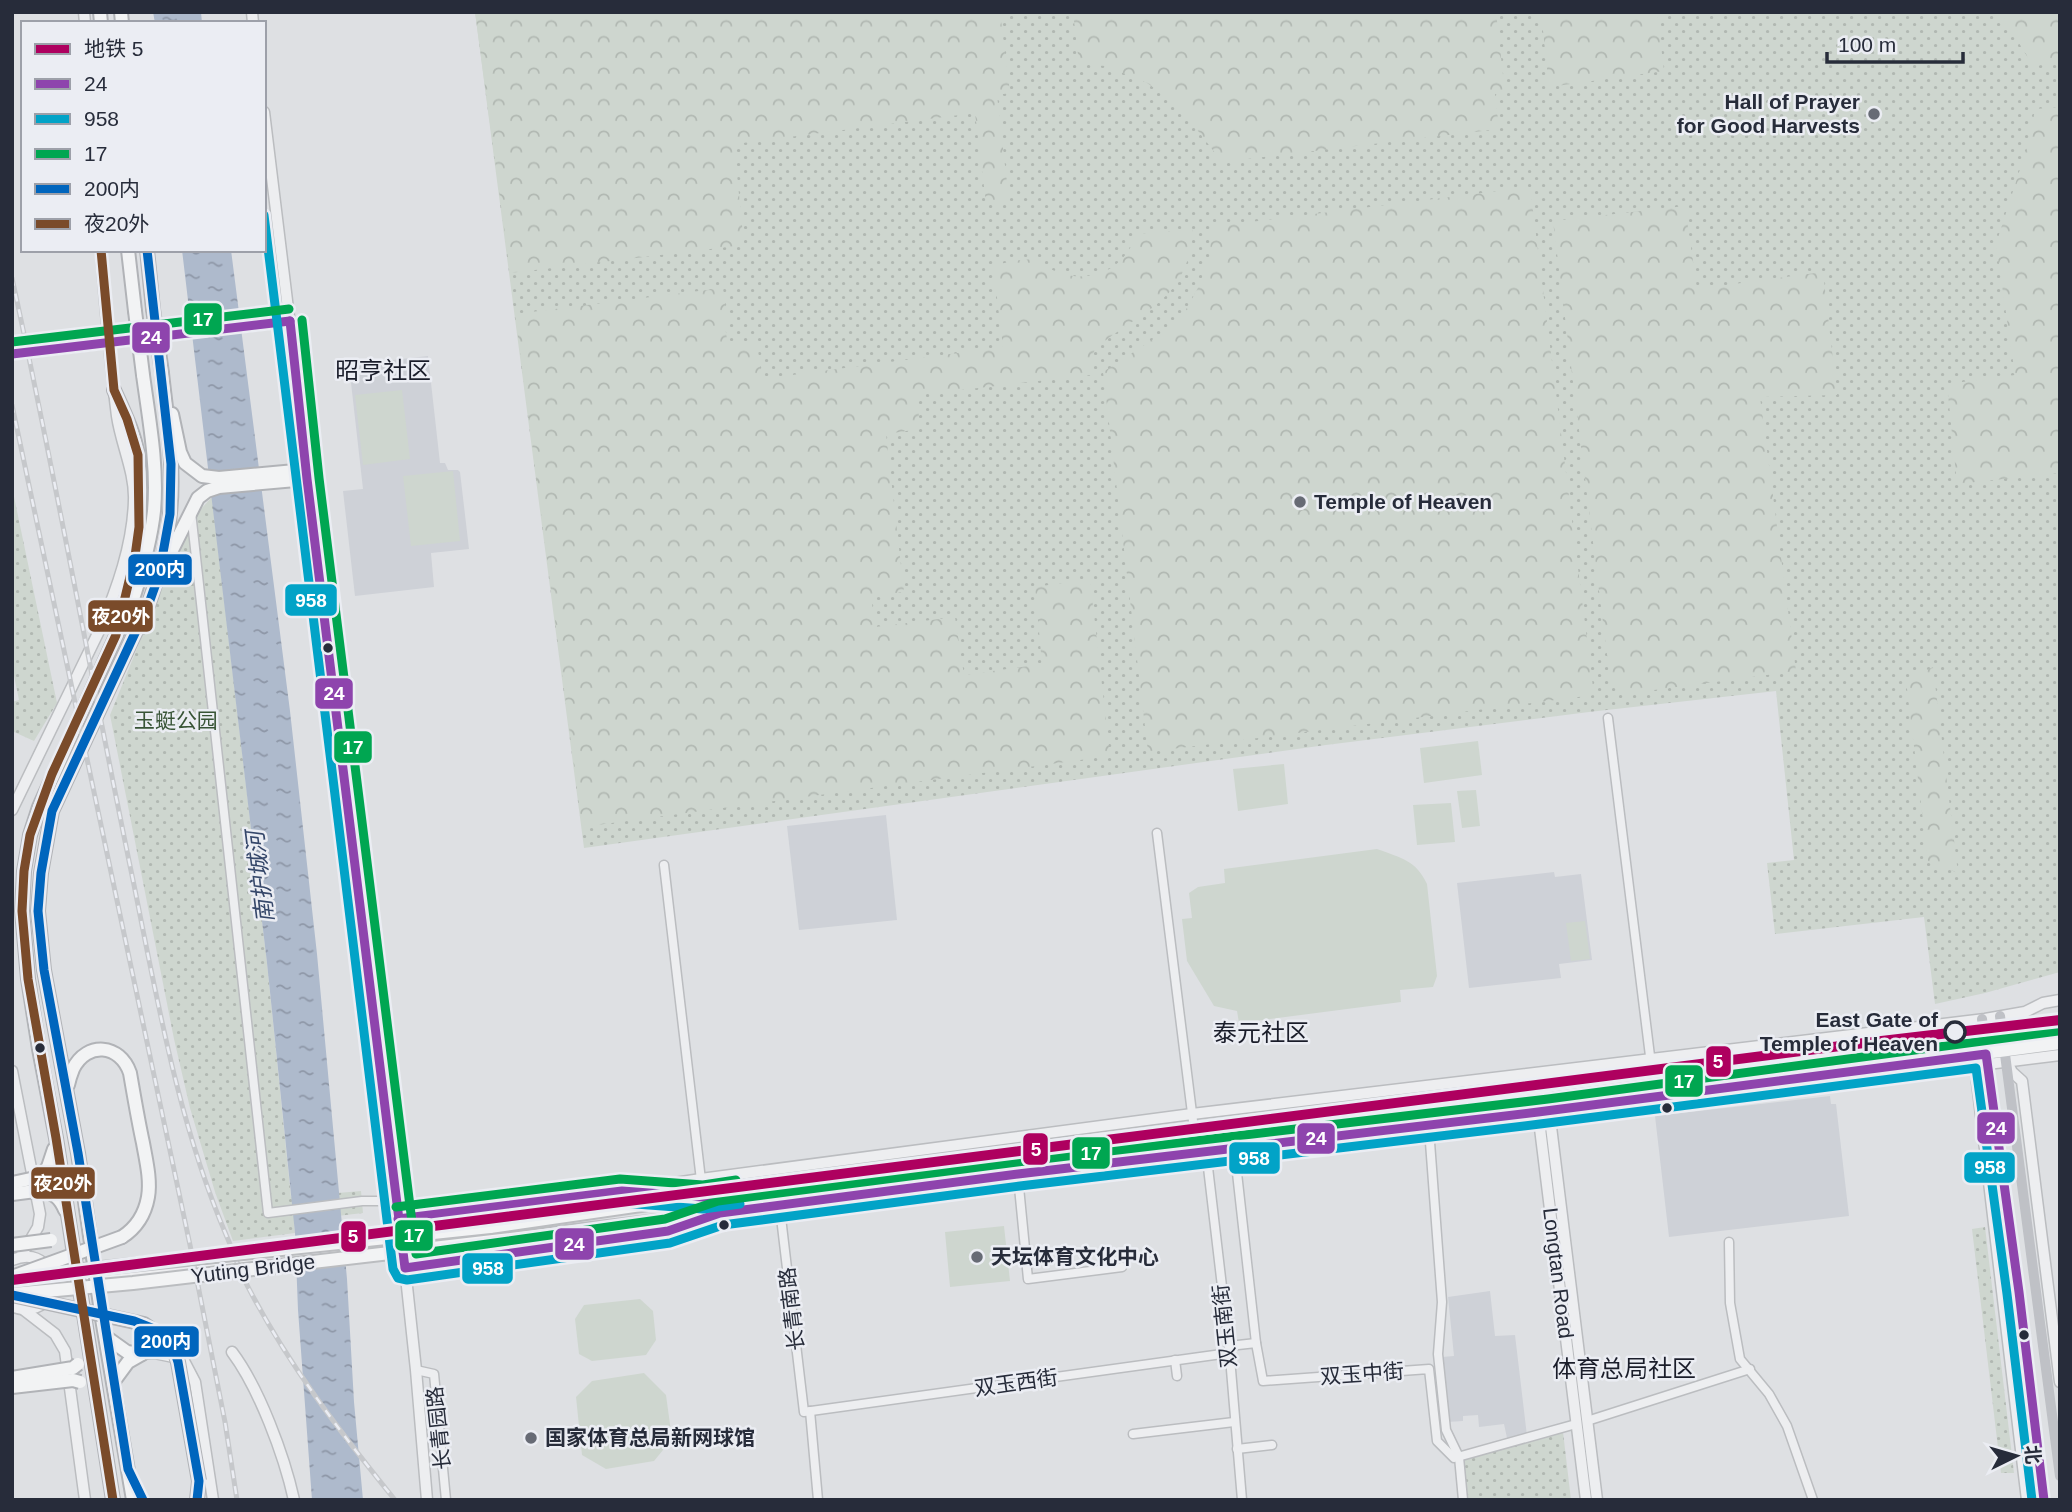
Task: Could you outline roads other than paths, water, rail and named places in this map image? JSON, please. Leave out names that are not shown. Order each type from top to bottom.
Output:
[{"type":"main road","points":[[113,1500],[28,979],[22,911],[24,870],[30,835],[39,807],[134,596],[145,562],[154,510],[150,431],[128,252]]},
{"type":"main road","points":[[147,252],[171,464],[170,514],[159,575]]},
{"type":"main road","points":[[162,373],[180,452],[185,463],[196,473],[208,478],[279,477]]},
{"type":"main road","points":[[114,390],[127,419],[138,455],[139,488],[139,527],[135,556],[116,635]]},
{"type":"main road","points":[[133,1500],[78,1153],[44,970],[38,911],[46,839],[52,811],[65,780],[149,603],[159,575],[195,504],[207,491],[219,487],[307,474]]},
{"type":"main road","points":[[2000,1016],[2060,1476]]},
{"type":"main road","points":[[1982,1019],[2044,1500]]},
{"type":"main road","name":"Yuting Bridge","points":[[12,1277],[490,1227],[1194,1129],[2060,1025]]},
{"type":"main road","name":"Yuting Bridge","points":[[12,1295],[720,1213],[781,1210],[1018,1178],[1235,1154],[1986,1059],[2060,1043]]},
{"type":"main road","points":[[12,1277],[129,1233],[141,1216],[148,1197],[146,1162],[130,1073],[120,1055],[113,1051],[94,1051],[86,1055],[73,1069],[67,1089]]},
{"type":"main road","points":[[12,1183],[40,1177],[54,1154],[56,1138]]},
{"type":"main road","points":[[12,1194],[43,1191],[54,1194],[61,1202],[68,1221],[66,1234],[51,1240]]},
{"type":"main road","points":[[12,1245],[51,1240],[67,1241],[72,1246]]},
{"type":"main road","points":[[12,1295],[134,1321],[163,1336],[178,1362],[199,1481],[198,1500]]},
{"type":"main road","points":[[106,1337],[127,1352],[142,1354]]},
{"type":"main road","points":[[12,1378],[73,1368],[83,1361],[90,1346]]},
{"type":"main road","points":[[114,1381],[128,1362],[142,1354]]},
{"type":"main road","points":[[12,1387],[73,1380],[98,1396]]},
{"type":"main road","points":[[128,1469],[143,1500]]},
{"type":"street","points":[[266,128],[405,1268],[427,1500]]},
{"type":"street","points":[[12,810],[113,598],[127,548],[133,512],[134,487],[119,428],[114,390],[101,252]]},
{"type":"street","points":[[12,354],[290,321]]},
{"type":"street","points":[[195,504],[268,1213],[362,1201],[396,1201]]},
{"type":"street","points":[[1608,718],[1652,1072]]},
{"type":"street","points":[[1157,833],[1194,1129]]},
{"type":"street","points":[[622,1191],[703,1197],[664,865]]},
{"type":"street","points":[[398,1219],[1192,1114],[1982,1019],[2025,1012],[2043,1003],[2060,1000]]},
{"type":"street","points":[[2060,1055],[2006,1056],[2012,1072],[2022,1081],[2060,1382]]},
{"type":"street","points":[[1986,1059],[1976,1083],[2027,1500]]},
{"type":"street","points":[[12,1071],[40,1213],[38,1227],[17,1258]]},
{"type":"street","name":"Longtan Road","points":[[1540,1087],[1597,1500]]},
{"type":"street","name":"Longtan Road","points":[[1544,1116],[1586,1500]]},
{"type":"street","points":[[1429,1130],[1442,1302],[1438,1354],[1446,1430],[1459,1457],[1464,1500]]},
{"type":"street","points":[[1229,1349],[1256,1343],[1235,1154]]},
{"type":"street","name":"双玉南街","points":[[1207,1157],[1229,1349],[1242,1500]]},
{"type":"street","points":[[1018,1178],[1028,1279],[1122,1267]]},
{"type":"street","points":[[405,1268],[668,1231],[781,1210]]},
{"type":"street","name":"长青南路","points":[[781,1210],[818,1500]]},
{"type":"street","points":[[436,1213],[442,1263]]},
{"type":"street","points":[[668,1231],[720,1213]]},
{"type":"street","points":[[1729,1242],[1730,1303],[1740,1359],[1769,1394],[1787,1426],[1813,1500]]},
{"type":"street","points":[[52,1290],[62,1281],[401,1244]]},
{"type":"street","points":[[17,1258],[28,1256],[41,1261],[62,1281]]},
{"type":"street","points":[[24,1310],[39,1307],[50,1296],[52,1274]]},
{"type":"street","points":[[12,1306],[24,1310],[55,1334],[65,1351],[85,1500]]},
{"type":"street","name":"双玉中街","points":[[1256,1343],[1264,1381],[1429,1369],[1437,1441],[1454,1458],[1459,1457]]},
{"type":"street","name":"双玉西街","points":[[807,1412],[1175,1360],[1229,1349]]},
{"type":"street","points":[[232,1352],[251,1382],[279,1450],[294,1500]]},
{"type":"street","points":[[142,1354],[155,1353],[183,1359],[191,1372],[195,1382],[214,1500]]},
{"type":"street","points":[[1175,1360],[1177,1376]]},
{"type":"street","points":[[1587,1421],[1750,1369]]},
{"type":"street","name":"长青园路","points":[[416,1370],[434,1374],[446,1500]]},
{"type":"street","points":[[1133,1434],[1234,1422]]},
{"type":"street","points":[[1459,1457],[1576,1424]]},
{"type":"street","points":[[1237,1449],[1272,1445]]},
{"type":"water","points":[[153,12],[201,12],[202,21],[155,21]]},
{"type":"water","name":"南护城河","points":[[182,252],[231,252],[290,711],[317,954],[347,1279],[363,1500],[312,1500],[295,1233],[267,963]]},
{"type":"railway","points":[[12,278],[152,974],[172,1064],[196,1151],[210,1195],[239,1267],[263,1314],[315,1396],[395,1500]]},
{"type":"railway","points":[[12,405],[190,1245],[225,1422],[237,1500]]},
{"type":"metro line","name":"5","points":[[12,1280],[2060,1020]]},
{"type":"place","name":"Hall of Prayer for Good Harvests","points":[[1874,114]]},
{"type":"place","name":"Temple of Heaven","points":[[1300,502]]},
{"type":"place","name":"East Gate of Temple of Heaven","points":[[1955,1032]]},
{"type":"place","name":"天坛体育文化中心","points":[[977,1257]]},
{"type":"place","name":"国家体育总局新网球馆","points":[[531,1438]]},
{"type":"district","name":"昭亨社区","points":[[383,371]]},
{"type":"district","name":"泰元社区","points":[[1261,1033]]},
{"type":"district","name":"体育总局社区","points":[[1624,1369]]},
{"type":"park label","name":"玉蜓公园","points":[[176,721]]}]
